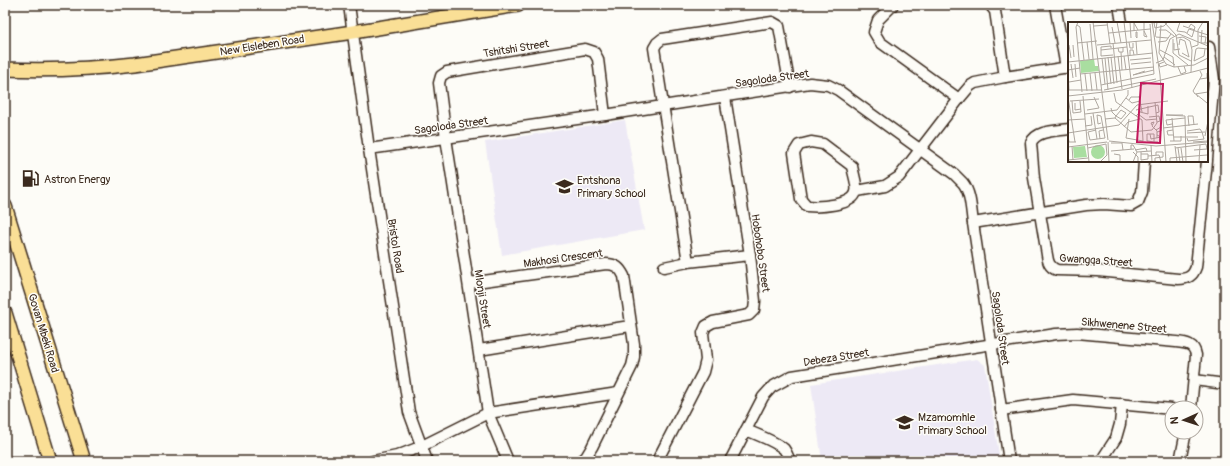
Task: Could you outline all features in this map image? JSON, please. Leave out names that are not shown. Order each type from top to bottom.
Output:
[{"type":"main road","name":"New Eisleben Road","points":[[5,69],[83,69],[135,64],[353,32],[518,5]]},
{"type":"main road","points":[[5,75],[33,70]]},
{"type":"main road","name":"Govan Mbeki Road","points":[[5,206],[84,461]]},
{"type":"main road","points":[[5,313],[50,461]]},
{"type":"street","name":"Bristol Road","points":[[349,5],[369,150],[409,412],[420,447],[427,461]]},
{"type":"street","points":[[893,5],[878,20],[874,32],[880,42],[959,99]]},
{"type":"street","points":[[990,5],[995,11],[1005,77]]},
{"type":"street","points":[[857,190],[885,186],[899,178],[959,99],[970,86],[975,83],[1067,67],[1055,5]]},
{"type":"street","points":[[1119,5],[1122,22]]},
{"type":"street","points":[[688,262],[654,48],[662,39],[772,22],[779,26],[790,87]]},
{"type":"street","name":"Gwangqa Street","points":[[1208,139],[1214,79],[1210,47]]},
{"type":"street","name":"Tshitshi Street","points":[[446,138],[439,83],[441,76],[447,72],[585,50],[594,52],[598,59],[605,115]]},
{"type":"street","name":"Sagoloda Street","points":[[369,150],[810,83],[828,85],[838,90],[954,174],[963,183],[968,193],[974,223],[1009,461]]},
{"type":"street","name":"Hobohobo Street","points":[[657,461],[703,372],[706,360],[703,333],[706,326],[713,322],[749,315],[754,310],[755,301],[750,255],[725,97]]},
{"type":"street","name":"Gwangqa Street","points":[[1068,129],[1039,134],[1032,139],[1031,143],[1033,171],[1048,259],[1052,268],[1057,270],[1092,271],[1185,279],[1190,276],[1194,273],[1196,267],[1207,162]]},
{"type":"street","name":"Mlonji Street","points":[[446,138],[488,413],[508,461]]},
{"type":"street","points":[[811,142],[823,144],[852,166],[857,190],[854,196],[846,202],[816,207],[807,206],[801,199],[794,153],[799,145],[811,142]]},
{"type":"street","points":[[974,223],[1094,204],[1131,206],[1138,202],[1142,192],[1144,162]]},
{"type":"street","points":[[664,267],[688,262],[750,255]]},
{"type":"street","name":"Makhosi Crescent","points":[[469,283],[611,264],[621,269],[624,276],[630,326],[634,344],[634,357],[632,366],[592,447],[586,457],[581,461]]},
{"type":"street","points":[[479,350],[630,326]]},
{"type":"street","name":"Sikhwenene Street","points":[[991,344],[1067,333],[1183,342],[1192,346],[1196,355],[1192,400]]},
{"type":"street","name":"Debeza Street","points":[[730,461],[763,397],[772,387],[792,376],[991,344]]},
{"type":"street","points":[[1194,380],[1225,384]]},
{"type":"street","points":[[376,461],[397,456],[420,447],[488,413],[618,393]]},
{"type":"street","points":[[1001,410],[1073,400],[1164,408]]},
{"type":"street","points":[[1101,461],[1116,438],[1120,424],[1122,404]]},
{"type":"street","points":[[746,430],[783,448],[790,461]]},
{"type":"street","points":[[1180,461],[1184,440]]},
{"type":"shaded area","name":"Entshona Primary School","points":[[625,120],[644,230],[502,255],[485,142]]},
{"type":"shaded area","name":"Mzamomhle Primary School","points":[[977,359],[985,365],[1000,461],[822,461],[811,384]]},
{"type":"place","name":"Astron Energy","points":[[31,179]]},
{"type":"place","name":"Entshona Primary School","points":[[564,186]]},
{"type":"place","name":"Mzamomhle Primary School","points":[[905,423]]}]
